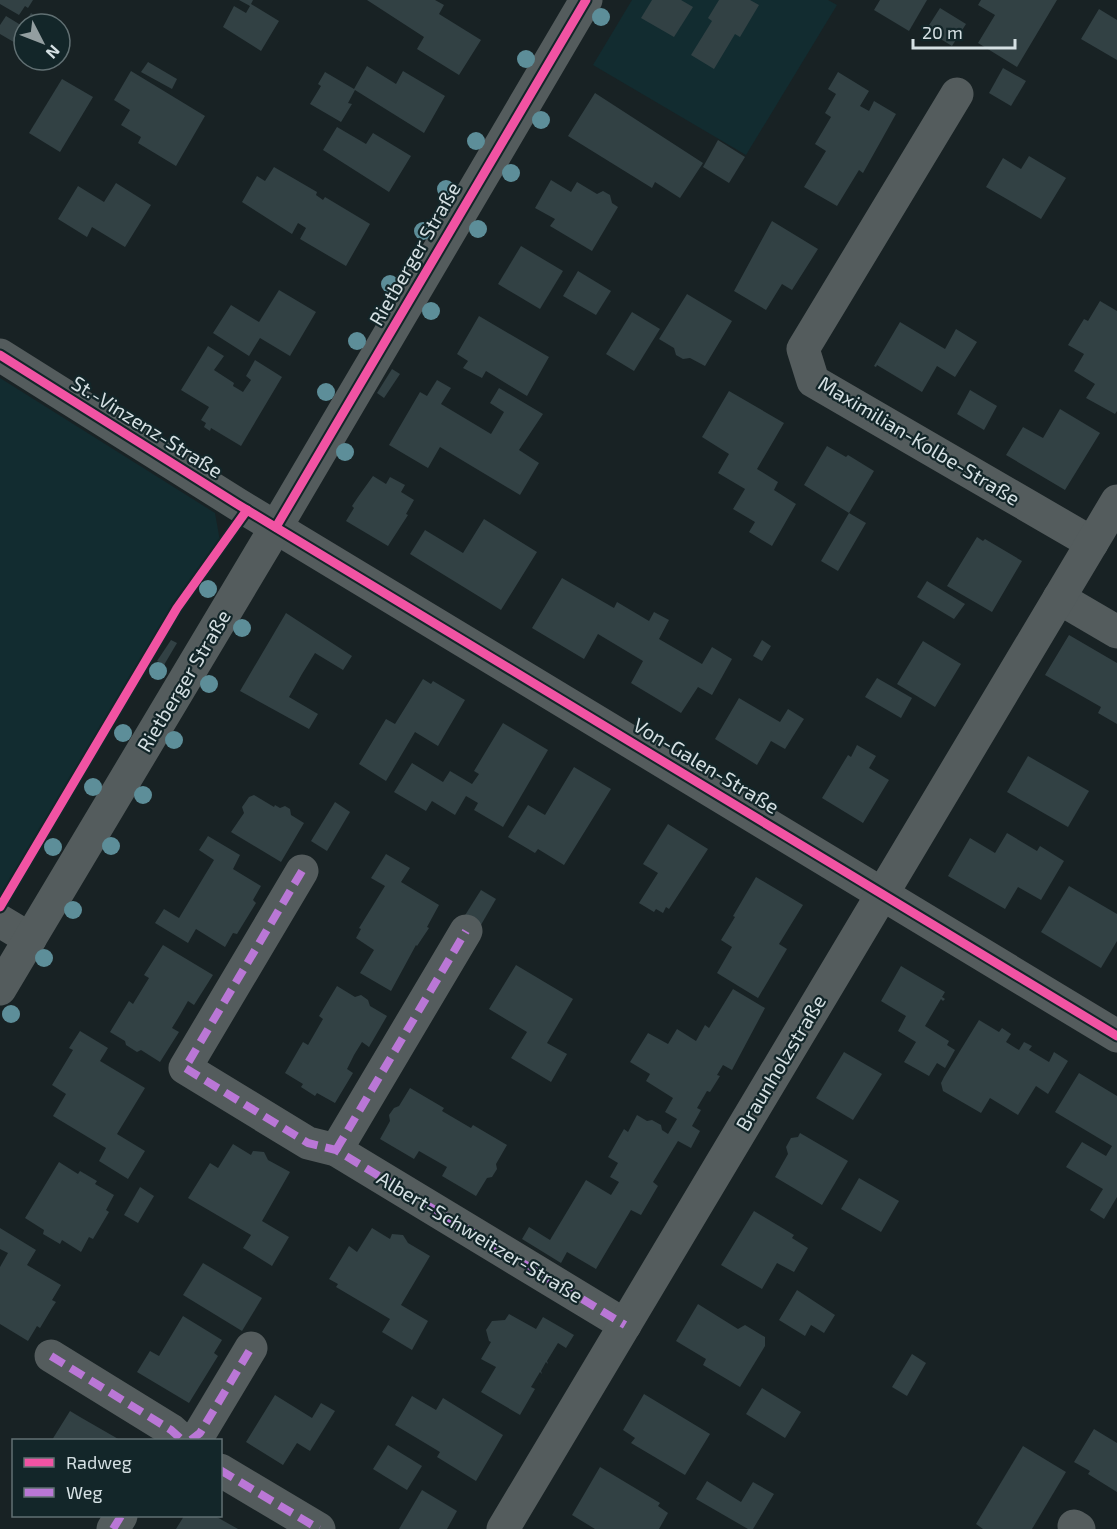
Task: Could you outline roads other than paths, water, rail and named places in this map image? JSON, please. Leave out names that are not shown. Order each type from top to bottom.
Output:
[{"type":"street","name":"Rietberger Straße","points":[[0,989],[276,527],[586,0]]},
{"type":"street","name":"Maximilian-Kolbe-Straße","points":[[957,94],[803,349],[813,381],[1092,543]]},
{"type":"street","name":"St.-Vinzenz-Straße","points":[[0,355],[276,527]]},
{"type":"street","name":"Braunholzstraße","points":[[503,1529],[1117,501]]},
{"type":"street","name":"Von-Galen-Straße","points":[[276,527],[1117,1036]]},
{"type":"street","points":[[1059,598],[1117,632]]},
{"type":"street","name":"Albert-Schweitzer-Straße","points":[[302,871],[185,1068],[308,1143],[336,1150],[625,1325]]},
{"type":"street","points":[[0,921],[30,939]]},
{"type":"street","points":[[336,1150],[466,931]]},
{"type":"street","points":[[51,1356],[177,1438],[200,1433],[251,1348]]},
{"type":"street","points":[[222,1471],[319,1529]]}]
